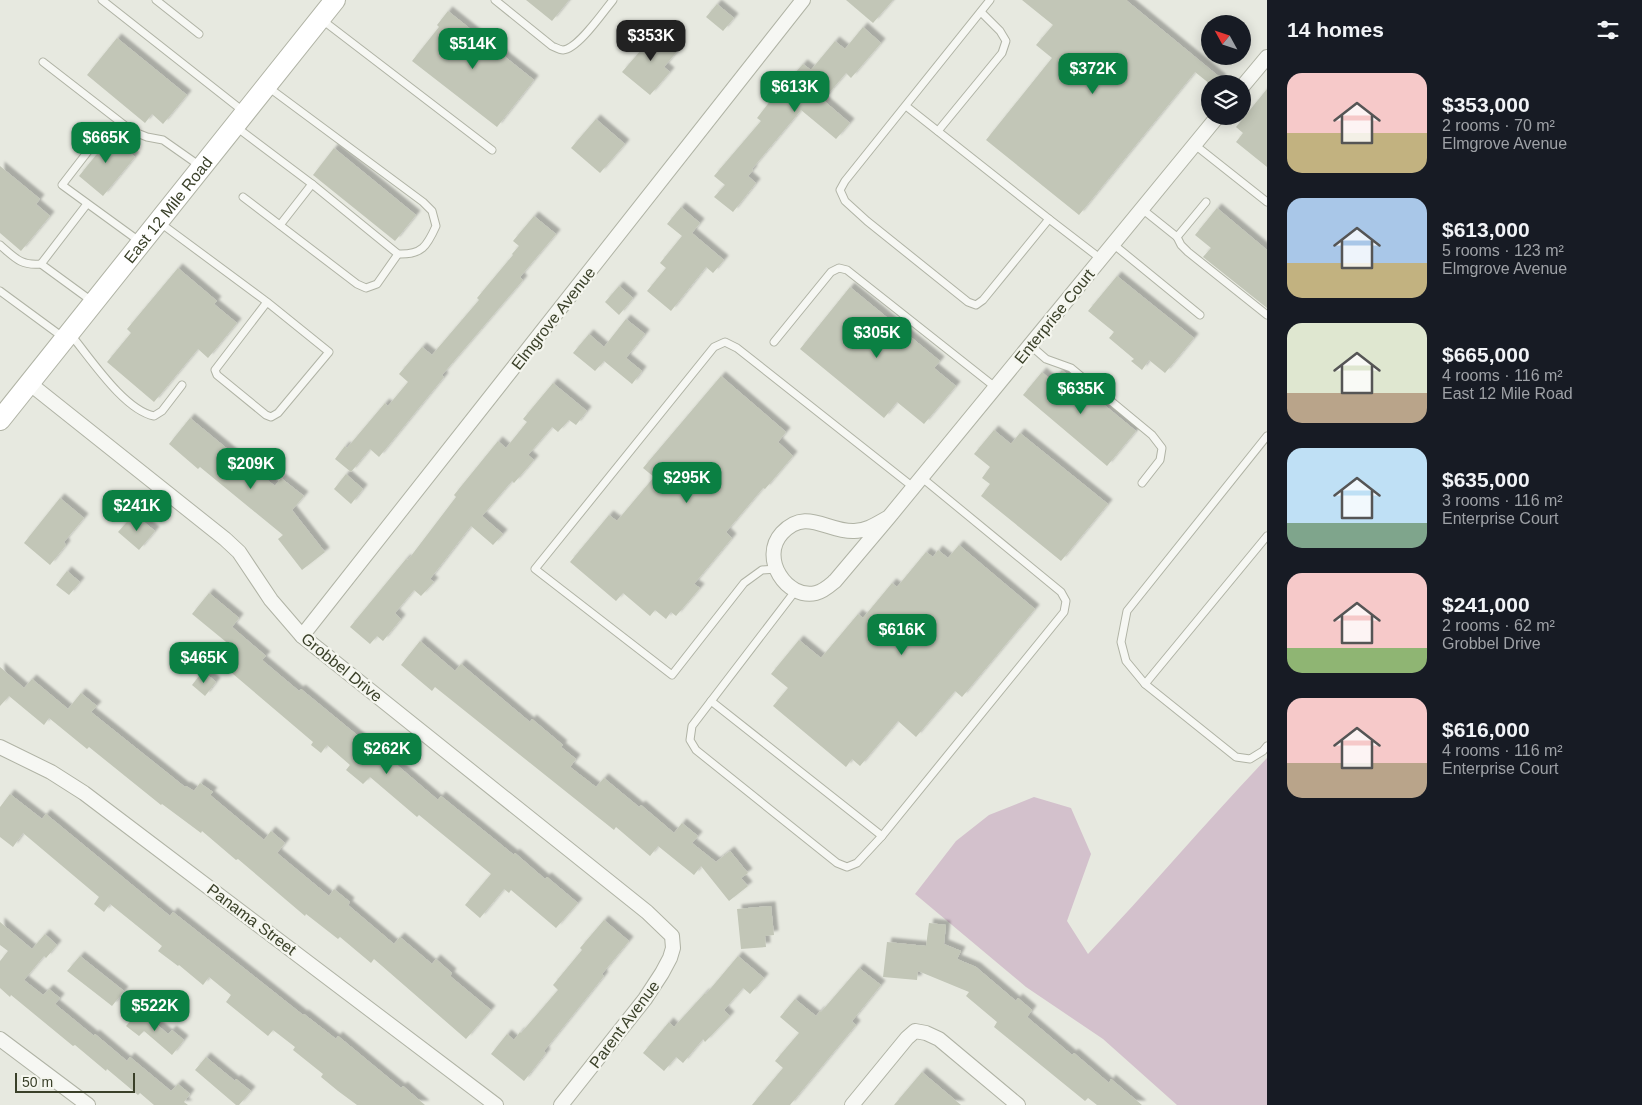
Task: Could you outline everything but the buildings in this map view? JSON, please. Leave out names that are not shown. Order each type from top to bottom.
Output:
[{"type":"main road","name":"East 12 Mile Road","points":[[0,420],[335,0]]},
{"type":"street","name":"Elmgrove Avenue","points":[[302,636],[803,0]]},
{"type":"street","points":[[1251,76],[1267,57]]},
{"type":"street","name":"Enterprise Court","points":[[796,589],[810,594],[818,593],[826,589],[835,580],[889,517],[1211,125]]},
{"type":"street","name":"Grobbel Drive","points":[[29,383],[225,539],[239,552],[271,600],[302,636],[647,912],[672,936]]},
{"type":"street","name":"Enterprise Court","points":[[777,570],[773,559],[775,544],[789,526],[798,522],[815,522],[852,532],[873,526],[889,517]]},
{"type":"street","points":[[777,570],[784,581],[796,589]]},
{"type":"street","name":"Panama Street","points":[[0,747],[51,772],[84,792],[496,1105]]},
{"type":"street","name":"Parent Avenue","points":[[561,1105],[616,1038],[662,973],[673,948],[672,936]]},
{"type":"street","points":[[852,1105],[907,1038],[915,1031],[926,1033],[939,1040],[1018,1105]]},
{"type":"street","points":[[0,1039],[88,1105]]},
{"type":"lane","points":[[102,0],[312,184],[398,254],[412,255],[427,246],[436,226],[432,211],[423,202],[267,86]]},
{"type":"lane","points":[[156,0],[199,34]]},
{"type":"lane","points":[[495,0],[552,46],[561,50],[571,48],[614,0]]},
{"type":"lane","points":[[990,0],[845,181],[840,190],[845,201],[946,285],[968,302],[976,305],[983,300],[1049,219]]},
{"type":"lane","points":[[938,130],[1002,53],[1006,41],[1000,31],[981,12]]},
{"type":"lane","points":[[321,18],[492,150]]},
{"type":"lane","points":[[43,62],[132,131],[147,137],[163,140],[202,167]]},
{"type":"lane","points":[[906,106],[1101,259]]},
{"type":"lane","points":[[1195,145],[1267,202]]},
{"type":"lane","points":[[89,150],[62,185],[141,243]]},
{"type":"lane","points":[[280,225],[312,184]]},
{"type":"lane","points":[[243,197],[357,284],[366,288],[377,284],[398,254]]},
{"type":"lane","points":[[1177,237],[1206,202]]},
{"type":"lane","points":[[41,264],[87,204]]},
{"type":"lane","points":[[1142,209],[1177,237],[1181,246],[1188,252],[1267,316]]},
{"type":"lane","points":[[159,221],[267,302],[328,352],[278,413],[271,416],[266,415],[217,375],[215,370],[267,302]]},
{"type":"lane","points":[[1113,244],[1200,315]]},
{"type":"lane","points":[[0,246],[20,262],[30,265],[41,264],[93,303]]},
{"type":"lane","points":[[774,342],[831,272],[839,268],[847,270],[995,387]]},
{"type":"lane","points":[[1,294],[67,336],[120,394],[146,415],[154,416],[162,411],[182,385]]},
{"type":"lane","points":[[777,570],[762,570],[744,583],[672,675],[535,569],[714,347],[725,342],[737,348],[917,482],[1061,592],[1066,601],[1064,612],[882,836],[858,863],[847,867],[838,863],[696,750],[690,740],[692,726],[796,589]]},
{"type":"lane","points":[[1030,345],[1046,358],[1071,368],[1152,435],[1162,448],[1160,460],[1142,483]]},
{"type":"lane","points":[[1267,436],[1127,611],[1121,642],[1126,662],[1144,684],[1236,757],[1250,759],[1263,751],[1267,746]]},
{"type":"lane","points":[[1144,684],[1267,536]]},
{"type":"lane","points":[[711,701],[882,836]]},
{"type":"shaded area","points":[[1267,758],[1267,1105],[1177,1105],[1103,1039],[1026,987],[915,894],[956,841],[989,815],[1034,797],[1071,808],[1091,854],[1067,921],[1088,954]]}]
